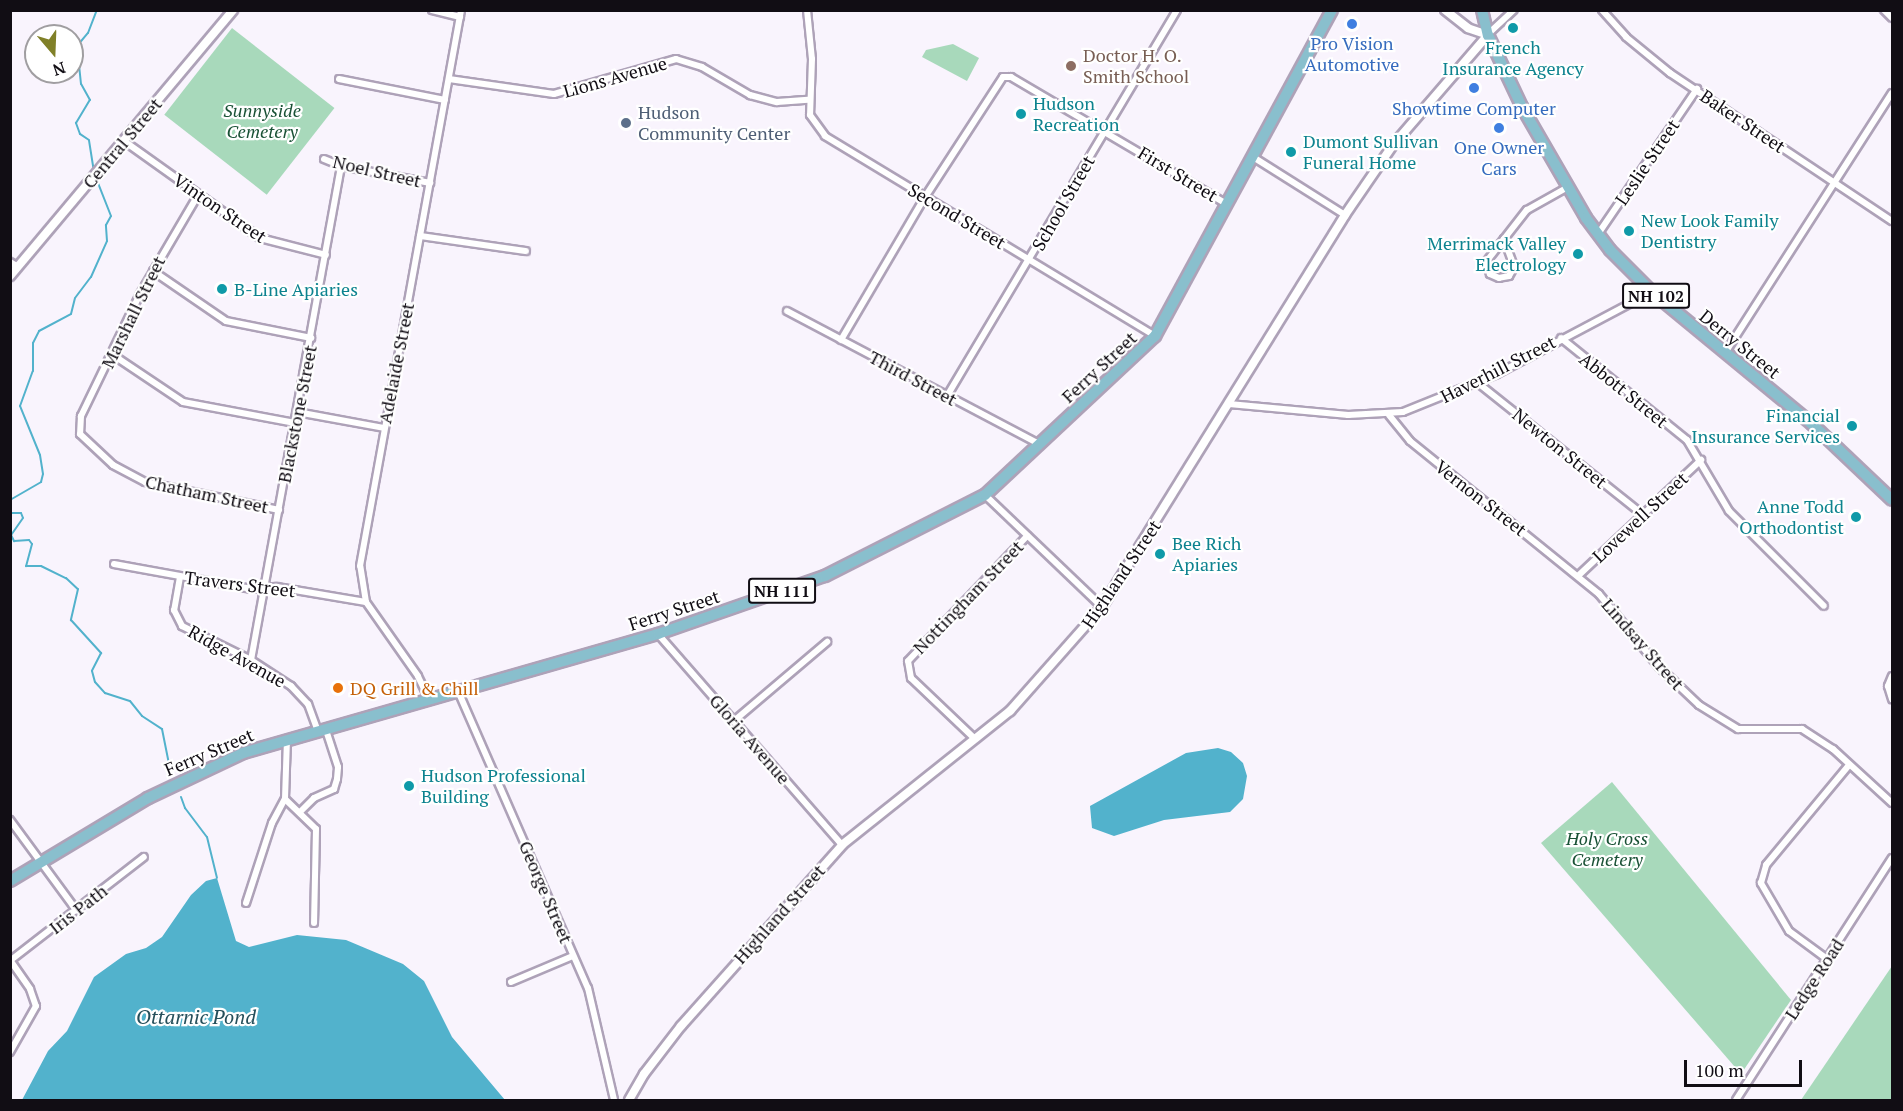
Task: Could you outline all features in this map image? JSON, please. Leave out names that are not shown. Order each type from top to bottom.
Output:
[{"type":"main road","name":"Ferry Street","points":[[10,881],[183,779],[288,739],[658,634],[838,571],[985,495],[1155,336],[1332,10]]},
{"type":"main road","name":"Derry Street","points":[[1482,10],[1488,34],[1568,187],[1598,234],[1652,292],[1812,424],[1893,500]]},
{"type":"street","name":"Central Street","points":[[10,276],[233,10]]},
{"type":"street","points":[[432,10],[460,14]]},
{"type":"street","points":[[807,10],[812,59],[808,100]]},
{"type":"street","name":"School Street","points":[[947,396],[1177,10]]},
{"type":"street","points":[[1445,10],[1468,28],[1488,34],[1514,10]]},
{"type":"street","name":"Baker Street","points":[[1602,10],[1626,37],[1696,89],[1893,221]]},
{"type":"street","points":[[1884,10],[1893,18]]},
{"type":"street","name":"Adelaide Street","points":[[429,699],[418,676],[366,602],[360,583],[362,546],[460,14]]},
{"type":"street","name":"Highland Street","points":[[629,1101],[644,1074],[718,983],[842,845],[1030,691],[1102,607],[1345,215],[1393,145],[1488,34]]},
{"type":"street","name":"Lions Avenue","points":[[449,79],[554,94],[654,62],[676,59],[702,67],[750,95],[777,102],[808,100]]},
{"type":"street","name":"First Street","points":[[925,197],[1003,77],[1011,77],[1105,130],[1227,204]]},
{"type":"street","points":[[339,79],[445,100]]},
{"type":"street","name":"Leslie Street","points":[[1598,234],[1696,89]]},
{"type":"street","points":[[1725,353],[1833,180],[1893,93]]},
{"type":"street","name":"Second Street","points":[[808,100],[814,124],[825,136],[1155,336]]},
{"type":"street","name":"Vinton Street","points":[[124,141],[260,238],[326,255]]},
{"type":"street","points":[[1253,157],[1345,215]]},
{"type":"street","name":"Noel Street","points":[[324,159],[341,166],[429,183]]},
{"type":"street","name":"Blackstone Street","points":[[251,660],[341,166]]},
{"type":"street","points":[[1504,239],[1514,267],[1509,276],[1499,278],[1490,274],[1486,262],[1504,239],[1527,210],[1568,187]]},
{"type":"street","name":"Marshall Street","points":[[80,434],[81,416],[153,271],[198,195]]},
{"type":"street","points":[[842,340],[925,197]]},
{"type":"street","points":[[420,236],[526,251]]},
{"type":"street","points":[[10,262],[18,267]]},
{"type":"street","points":[[153,271],[226,321],[311,338]]},
{"type":"street","name":"Haverhill Street","points":[[1229,404],[1389,415],[1416,408],[1478,383],[1652,292]]},
{"type":"street","name":"Third Street","points":[[787,312],[1040,444]]},
{"type":"street","name":"Abbott Street","points":[[1561,338],[1687,440],[1701,460],[1729,511],[1824,606]]},
{"type":"street","points":[[113,355],[183,402],[295,423]]},
{"type":"street","name":"Newton Street","points":[[1478,383],[1641,513]]},
{"type":"street","points":[[297,412],[384,428]]},
{"type":"street","name":"Vernon Street","points":[[1389,415],[1410,441],[1579,575]]},
{"type":"street","name":"Chatham Street","points":[[80,434],[112,465],[145,482],[279,510]]},
{"type":"street","name":"Lovewell Street","points":[[1579,575],[1641,513],[1701,460]]},
{"type":"street","points":[[985,495],[1102,607]]},
{"type":"street","name":"Nottingham Street","points":[[974,738],[911,678],[908,661],[1027,536]]},
{"type":"street","name":"Travers Street","points":[[114,564],[252,589],[265,587],[366,602]]},
{"type":"street","name":"Lindsay Street","points":[[1579,575],[1606,601],[1659,667],[1713,716],[1747,731],[1802,729],[1893,803]]},
{"type":"street","name":"Ridge Avenue","points":[[180,577],[174,610],[182,626],[251,660],[303,697],[314,713],[338,767],[337,779],[334,789],[314,798],[301,811]]},
{"type":"street","name":"Gloria Avenue","points":[[658,634],[842,845]]},
{"type":"street","points":[[735,720],[827,642]]},
{"type":"street","points":[[1893,676],[1888,686],[1893,699]]},
{"type":"street","name":"George Street","points":[[458,691],[588,988],[614,1101]]},
{"type":"street","points":[[246,903],[272,823],[285,799],[288,739]]},
{"type":"street","points":[[1827,959],[1789,931],[1761,883],[1766,865],[1849,765]]},
{"type":"street","points":[[285,799],[301,811],[316,829],[314,923]]},
{"type":"street","points":[[10,820],[43,861],[76,910]]},
{"type":"street","name":"Iris Path","points":[[11,960],[144,857]]},
{"type":"street","name":"Ledge Road","points":[[1736,1101],[1893,858]]},
{"type":"street","points":[[511,982],[573,956]]},
{"type":"street","points":[[11,960],[30,988],[36,1006],[11,1047]]},
{"type":"green space","name":"Sunnyside Cemetery","points":[[232,28],[334,108],[267,195],[164,115]]},
{"type":"green space","points":[[953,44],[979,58],[967,81],[922,57],[926,50]]},
{"type":"green space","name":"Holy Cross Cemetery","points":[[1612,782],[1791,1000],[1741,1074],[1541,843]]},
{"type":"green space","points":[[1892,966],[1892,1100],[1801,1100]]},
{"type":"water","points":[[1218,748],[1231,752],[1243,763],[1247,776],[1243,799],[1230,812],[1164,820],[1114,836],[1092,828],[1090,806],[1186,753]]},
{"type":"water","name":"Ottarnic Pond","points":[[217,878],[236,941],[249,947],[297,935],[346,940],[403,964],[424,981],[452,1037],[505,1100],[22,1100],[48,1051],[67,1031],[94,977],[126,954],[146,948],[162,937],[191,895],[206,881]]},
{"type":"waterway","points":[[94,172],[89,140],[80,134],[76,123],[90,100],[81,84],[77,46],[88,33],[97,10]]},
{"type":"waterway","points":[[10,500],[41,482],[43,474],[40,455],[20,406],[33,371],[33,343],[39,331],[71,314],[75,298],[91,277],[107,241],[106,225],[111,216],[96,178]]},
{"type":"waterway","points":[[10,513],[21,513],[23,518],[11,535],[14,541],[29,540],[32,544],[26,566],[41,566],[66,578],[78,589],[71,620],[101,653],[92,671],[95,682],[105,693],[130,701],[142,716],[162,729],[171,774]]},
{"type":"waterway","points":[[181,797],[185,808],[207,837],[217,878]]},
{"type":"place","name":"Pro Vision Automotive","points":[[1352,24]]},
{"type":"place","name":"French Insurance Agency","points":[[1513,28]]},
{"type":"place","name":"Doctor H. O. Smith School","points":[[1071,66]]},
{"type":"place","name":"Showtime Computer","points":[[1474,88]]},
{"type":"place","name":"Hudson Recreation","points":[[1021,114]]},
{"type":"place","name":"Hudson Community Center","points":[[626,123]]},
{"type":"place","name":"One Owner Cars","points":[[1499,128]]},
{"type":"place","name":"Dumont Sullivan Funeral Home","points":[[1291,152]]},
{"type":"place","name":"New Look Family Dentistry","points":[[1629,231]]},
{"type":"place","name":"Merrimack Valley Electrology","points":[[1578,254]]},
{"type":"place","name":"B-Line Apiaries","points":[[222,289]]},
{"type":"place","name":"Financial Insurance Services","points":[[1852,426]]},
{"type":"place","name":"Anne Todd Orthodontist","points":[[1856,517]]},
{"type":"place","name":"Bee Rich Apiaries","points":[[1160,554]]},
{"type":"place","name":"DQ Grill & Chill","points":[[338,688]]},
{"type":"place","name":"Hudson Professional Building","points":[[409,786]]}]
